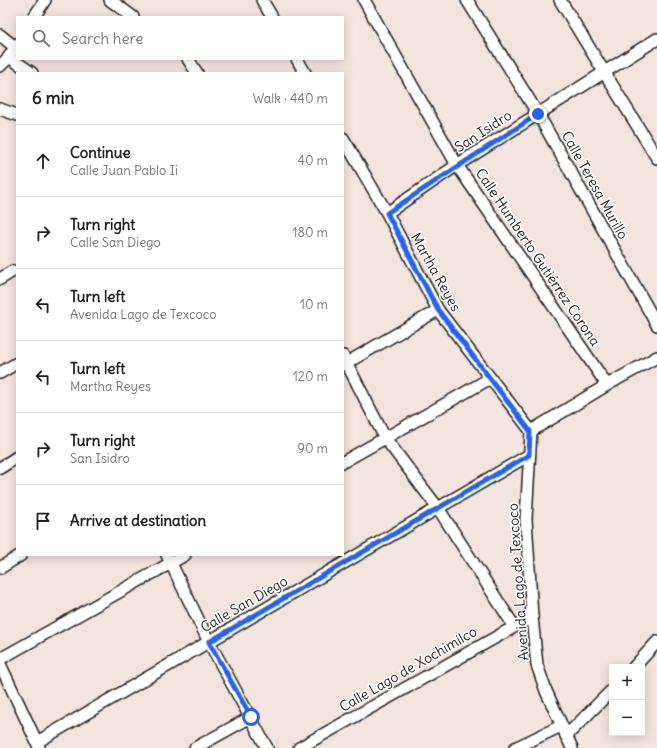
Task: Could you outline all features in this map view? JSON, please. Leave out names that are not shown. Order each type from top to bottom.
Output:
[{"type":"street","points":[[35,16],[45,0]]},
{"type":"street","points":[[110,0],[133,16]]},
{"type":"street","points":[[262,0],[271,16]]},
{"type":"street","name":"Calle Humberto Gutiérrez Corona","points":[[364,0],[458,165],[607,385]]},
{"type":"street","name":"Calle Teresa Murillo","points":[[467,0],[538,114],[657,325]]},
{"type":"street","points":[[560,0],[603,73],[657,158]]},
{"type":"street","points":[[0,35],[16,45],[9,57],[0,66]]},
{"type":"street","name":"San Isidro","points":[[387,213],[458,165],[657,39]]},
{"type":"street","points":[[9,57],[31,72]]},
{"type":"street","points":[[189,60],[196,72]]},
{"type":"street","points":[[298,60],[304,72]]},
{"type":"street","points":[[0,109],[16,115]]},
{"type":"street","name":"Martha Reyes","points":[[344,140],[387,213],[438,310],[530,431]]},
{"type":"street","points":[[0,279],[13,272]]},
{"type":"street","points":[[438,310],[345,361],[385,438],[438,508],[514,626]]},
{"type":"street","points":[[530,431],[657,357]]},
{"type":"street","points":[[0,373],[16,364]]},
{"type":"street","points":[[344,461],[490,379]]},
{"type":"street","name":"Avenida Lago de Texcoco","points":[[530,431],[526,519],[532,617],[537,665],[561,726],[572,748]]},
{"type":"street","name":"Calle San Diego","points":[[38,745],[209,642],[529,455]]},
{"type":"street","points":[[0,468],[16,458]]},
{"type":"street","points":[[0,568],[19,556]]},
{"type":"street","points":[[0,659],[169,559],[181,556]]},
{"type":"street","points":[[169,559],[209,642],[267,748]]},
{"type":"street","name":"Calle Lago de Xochimilco","points":[[305,747],[532,617]]},
{"type":"street","points":[[637,664],[657,642]]},
{"type":"street","points":[[0,664],[38,745]]},
{"type":"street","points":[[566,736],[609,693]]},
{"type":"street","points":[[196,748],[251,717]]},
{"type":"street","points":[[515,748],[561,726]]},
{"type":"route","points":[[251,717],[209,642],[529,455],[530,431],[438,310],[387,213],[458,165],[538,114]]}]
